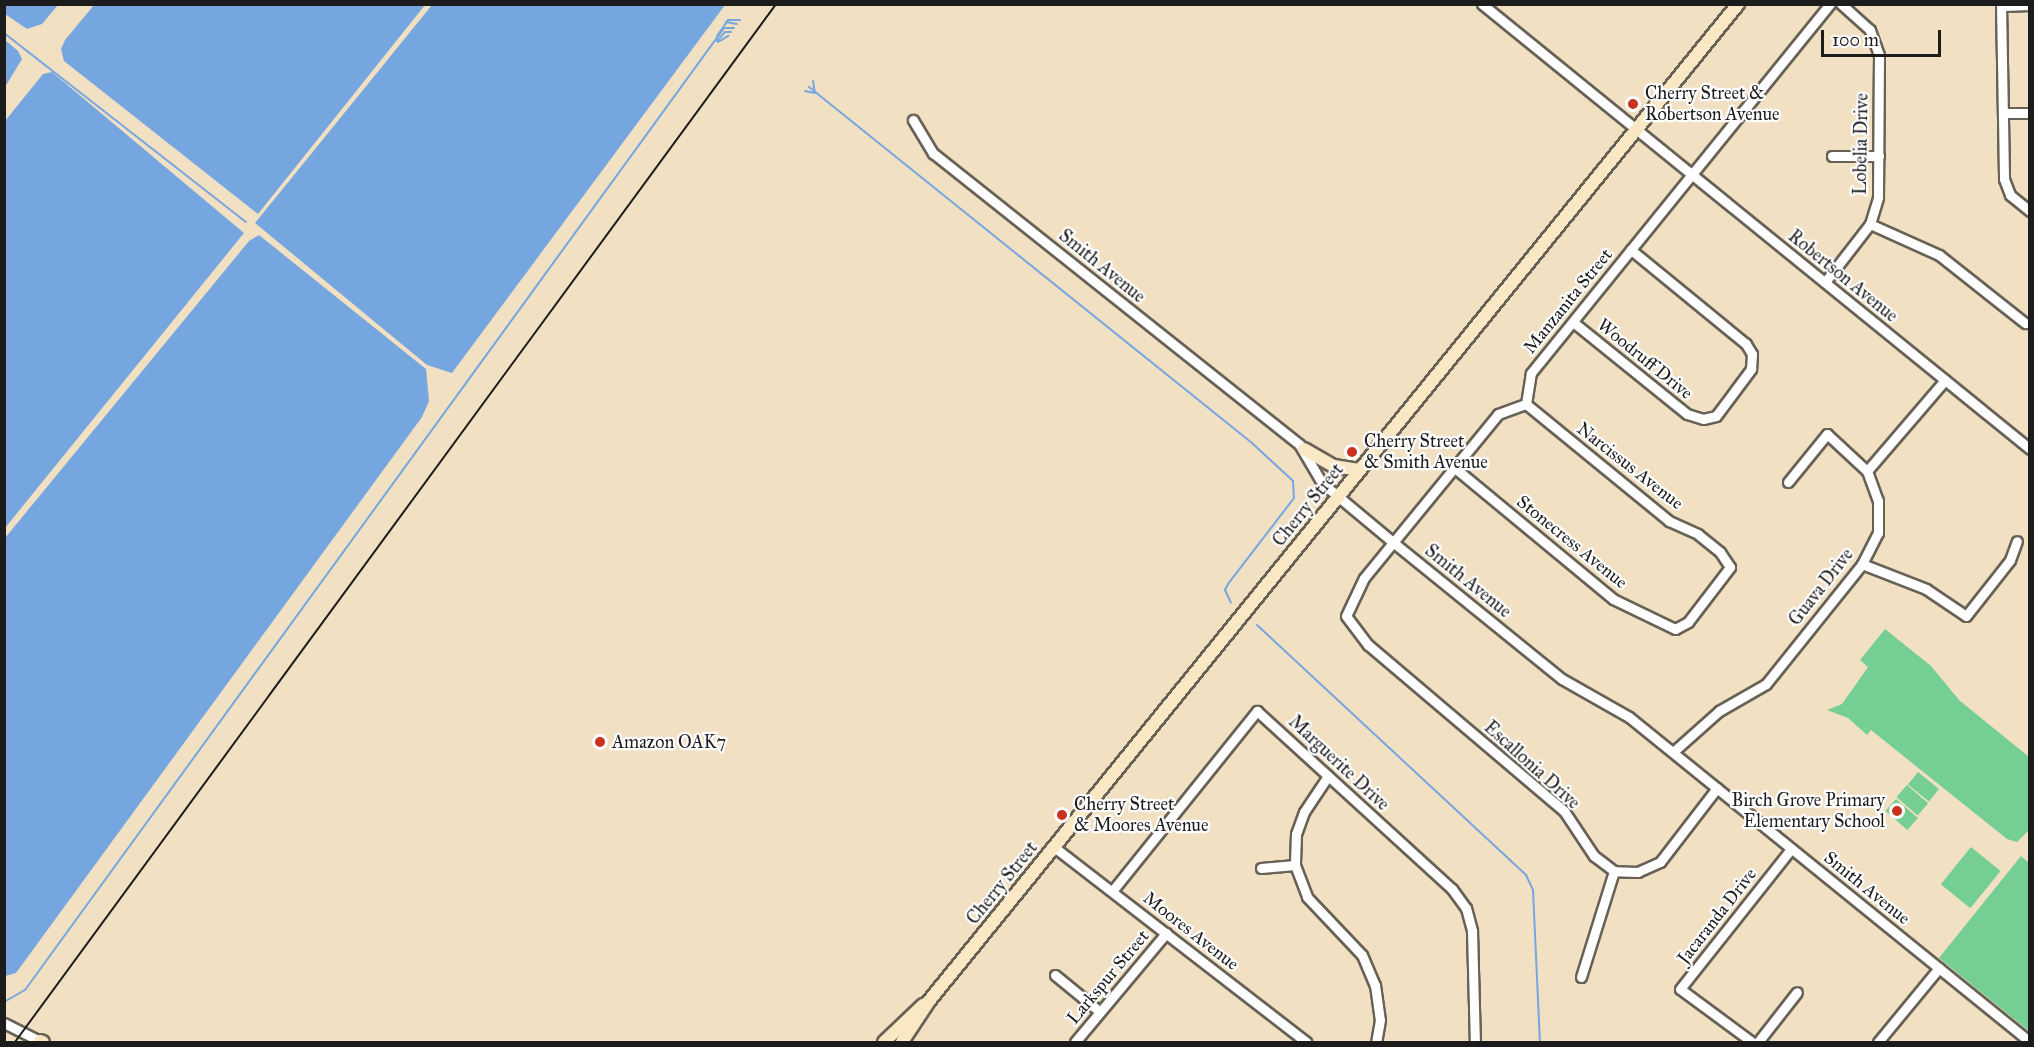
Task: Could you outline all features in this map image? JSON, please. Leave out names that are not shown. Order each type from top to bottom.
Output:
[{"type":"street","name":"Robertson Avenue","points":[[1482,4],[2030,449]]},
{"type":"street","name":"Cherry Street","points":[[902,1042],[929,1001],[1738,4]]},
{"type":"street","name":"Manzanita Street","points":[[1526,404],[1531,373],[1830,4]]},
{"type":"street","name":"Lobelia Drive","points":[[1825,282],[1870,224],[1878,197],[1879,55],[1870,30],[1841,4]]},
{"type":"street","points":[[2030,5],[2001,5],[2006,188],[2030,211]]},
{"type":"street","points":[[2004,113],[2030,113]]},
{"type":"street","name":"Smith Avenue","points":[[913,120],[933,153],[1304,450],[1322,483],[1394,543],[1562,679],[1629,717],[2030,1042]]},
{"type":"street","points":[[1832,156],[1879,156]]},
{"type":"street","points":[[1870,224],[1939,255],[2025,323]]},
{"type":"street","name":"Woodruff Drive","points":[[1573,322],[1687,414],[1703,419],[1716,416],[1751,369],[1752,354],[1631,250]]},
{"type":"street","points":[[1788,482],[1827,434],[1867,471],[1945,380]]},
{"type":"street","points":[[1394,543],[1456,469],[1498,414],[1526,404]]},
{"type":"street","name":"Narcissus Avenue","points":[[1526,404],[1669,521],[1698,534],[1720,552],[1730,567],[1688,622],[1675,629]]},
{"type":"street","points":[[1304,450],[1334,466],[1359,470]]},
{"type":"street","name":"Stonecress Avenue","points":[[1456,469],[1613,599],[1675,629]]},
{"type":"street","name":"Guava Drive","points":[[1673,752],[1719,711],[1766,684],[1863,564],[1878,533],[1878,501],[1867,471]]},
{"type":"street","points":[[1863,564],[1926,588],[1966,616],[2010,560],[2017,541]]},
{"type":"street","name":"Escallonia Drive","points":[[1394,543],[1364,578],[1346,616],[1368,645],[1564,811],[1594,856],[1614,871]]},
{"type":"street","name":"Marguerite Drive","points":[[1113,890],[1257,711],[1452,889],[1466,908],[1472,931],[1475,1042]]},
{"type":"street","points":[[1328,776],[1300,823],[1295,865],[1307,897],[1362,956],[1375,985],[1380,1020],[1376,1042]]},
{"type":"street","points":[[1581,977],[1614,871],[1638,872],[1660,862],[1717,788]]},
{"type":"street","name":"Moores Avenue","points":[[1054,847],[1113,890],[1306,1042]]},
{"type":"street","name":"Jacaranda Drive","points":[[1752,1042],[1680,989],[1791,849]]},
{"type":"street","points":[[1262,868],[1295,865]]},
{"type":"street","name":"Larkspur Street","points":[[1075,1042],[1166,933]]},
{"type":"street","points":[[1878,1042],[1939,968]]},
{"type":"street","points":[[1055,975],[1100,1012]]},
{"type":"street","points":[[1758,1042],[1797,992]]},
{"type":"street","name":"Cherry Street","points":[[884,1042],[929,1001]]},
{"type":"street","points":[[4,1023],[41,1042]]},
{"type":"green space","points":[[1885,629],[1931,666],[1959,700],[2029,757],[2029,830],[2017,842],[2007,839],[1871,730],[1867,735],[1848,718],[1827,710],[1842,704],[1868,667],[1860,660]]},
{"type":"green space","points":[[1918,772],[1939,789],[1929,801],[1908,784]]},
{"type":"green space","points":[[1907,785],[1928,803],[1918,815],[1897,797]]},
{"type":"green space","points":[[1896,799],[1918,818],[1907,830],[1886,811]]},
{"type":"green space","points":[[1971,847],[2001,871],[1970,908],[1941,884]]},
{"type":"green space","points":[[2021,856],[2029,863],[2029,1031],[1939,958]]},
{"type":"water","points":[[4,5],[58,5],[42,24],[27,29],[5,14]]},
{"type":"water","points":[[94,5],[425,5],[258,214],[64,61],[61,49],[65,40]]},
{"type":"water","points":[[432,5],[725,5],[452,373],[427,365],[255,223]]},
{"type":"water","points":[[5,40],[18,51],[22,59],[5,87]]},
{"type":"water","points":[[52,72],[244,233],[5,528],[5,121],[43,74]]},
{"type":"water","points":[[259,235],[426,369],[429,401],[422,417],[16,973],[5,976],[5,538],[249,241]]},
{"type":"waterway","points":[[717,36],[728,20],[740,20]]},
{"type":"waterway","points":[[726,22],[737,24]]},
{"type":"waterway","points":[[4,1002],[25,990],[724,28],[734,28]]},
{"type":"waterway","points":[[717,41],[725,32],[731,32]]},
{"type":"waterway","points":[[4,33],[246,222]]},
{"type":"waterway","points":[[718,42],[728,36]]},
{"type":"waterway","points":[[813,81],[815,93]]},
{"type":"waterway","points":[[809,87],[1252,443],[1293,481],[1294,498],[1228,584],[1225,590],[1231,603]]},
{"type":"waterway","points":[[805,91],[815,93]]},
{"type":"waterway","points":[[1257,625],[1526,875],[1533,890],[1540,1042]]},
{"type":"railway","points":[[15,1042],[776,4]]},
{"type":"place","name":"Cherry Street & Robertson Avenue","points":[[1633,104]]},
{"type":"place","name":"Cherry Street & Smith Avenue","points":[[1352,452]]},
{"type":"place","name":"Amazon OAK7","points":[[600,742]]},
{"type":"place","name":"Birch Grove Primary Elementary School","points":[[1897,811]]},
{"type":"place","name":"Cherry Street & Moores Avenue","points":[[1062,815]]}]
